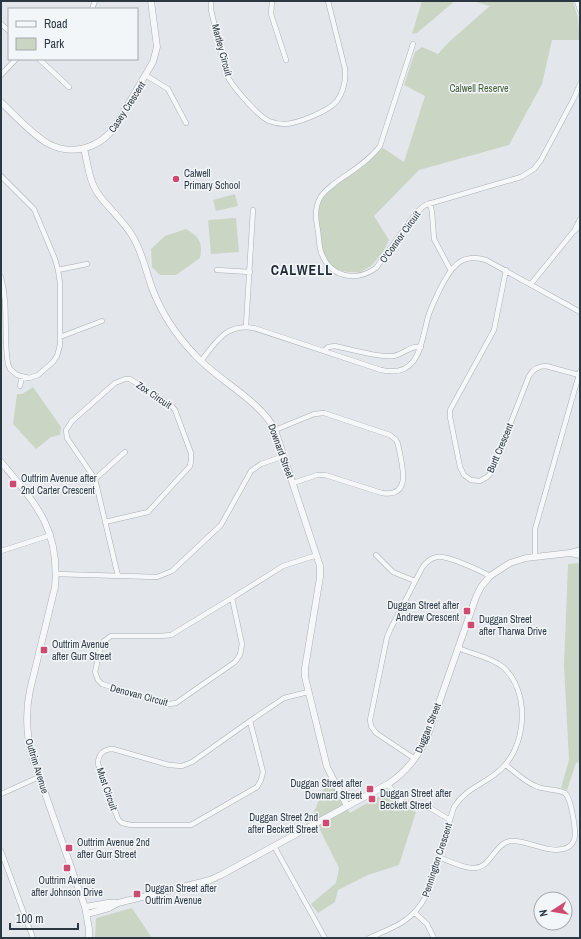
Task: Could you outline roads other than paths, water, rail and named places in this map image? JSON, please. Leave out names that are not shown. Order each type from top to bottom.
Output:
[{"type":"street","name":"Casey Crescent","points":[[1,102],[46,142],[55,147],[74,150],[84,149],[101,142],[112,131],[154,62],[156,47],[151,1]]},
{"type":"street","name":"Martley Circuit","points":[[211,1],[211,10],[228,79],[261,116],[274,123],[284,124],[292,123],[324,111],[335,103],[345,83],[346,69],[328,1]]},
{"type":"street","points":[[272,1],[271,14],[286,60]]},
{"type":"street","points":[[577,1],[580,10]]},
{"type":"street","name":"O'Connor Circuit","points":[[413,44],[380,146],[372,156],[326,191],[318,200],[315,216],[320,248],[325,260],[333,270],[344,275],[357,276],[369,273],[376,268],[382,262],[416,213],[424,206],[521,177],[534,169],[541,160],[580,84]]},
{"type":"street","points":[[1,75],[15,60]]},
{"type":"street","points":[[40,60],[69,87]]},
{"type":"street","points":[[146,76],[168,89],[186,123]]},
{"type":"street","name":"Downard Street","points":[[84,149],[94,187],[134,237],[152,288],[163,312],[181,339],[201,362],[263,412],[275,430],[320,566],[320,577],[305,668],[305,677],[327,767],[347,806]]},
{"type":"street","points":[[1,176],[34,209],[58,270],[60,348],[53,362],[38,375],[29,378],[22,377],[14,373],[8,364],[6,302],[1,277]]},
{"type":"street","points":[[430,203],[434,239],[450,269]]},
{"type":"street","points":[[246,326],[253,210]]},
{"type":"street","points":[[573,232],[580,219]]},
{"type":"street","points":[[531,284],[573,232],[580,226]]},
{"type":"street","points":[[201,362],[226,332],[235,327],[246,326],[324,350],[381,370],[393,371],[404,368],[411,364],[416,358],[421,347],[431,308],[450,269],[466,259],[474,258],[486,260],[580,312]]},
{"type":"street","points":[[58,270],[87,264]]},
{"type":"street","points":[[217,270],[250,272]]},
{"type":"street","name":"Burtt Crescent","points":[[506,270],[494,330],[452,405],[450,412],[460,467],[464,475],[471,480],[477,481],[485,479],[491,473],[529,376],[534,370],[541,366],[546,366],[579,373]]},
{"type":"street","points":[[60,337],[102,321]]},
{"type":"street","points":[[324,350],[328,347],[335,346],[390,356],[402,354],[412,347],[421,347]]},
{"type":"street","points":[[535,557],[535,529],[579,373]]},
{"type":"street","points":[[20,386],[22,377]]},
{"type":"street","name":"Zox Circuit","points":[[105,522],[148,512],[190,466],[191,461],[191,453],[176,412],[172,406],[135,382],[125,379],[115,383],[72,420],[66,430],[66,438],[95,479],[105,522],[118,576]]},
{"type":"street","points":[[275,430],[314,414],[324,413],[390,435],[398,444],[404,480],[400,488],[393,493],[382,493],[325,475],[317,475],[293,483]]},
{"type":"street","points":[[95,479],[125,452]]},
{"type":"street","points":[[56,574],[157,576],[172,571],[221,525],[251,471],[261,464],[284,456]]},
{"type":"street","name":"Outtrim Avenue","points":[[1,462],[42,514],[51,535],[55,554],[56,574],[54,594],[27,706],[26,729],[39,777],[86,910],[89,938]]},
{"type":"street","points":[[1,551],[51,535]]},
{"type":"street","name":"Duggan Street","points":[[570,554],[580,550]]},
{"type":"street","name":"Duggan Street","points":[[86,910],[108,903],[118,903],[210,880],[388,784],[403,773],[415,759],[426,740],[476,597],[490,576],[510,563],[521,559],[570,554],[580,555]]},
{"type":"street","name":"Denovan Circuit","points":[[232,598],[242,644],[240,655],[235,662],[178,701],[172,704],[164,704],[107,686],[98,680],[95,672],[101,645],[109,637],[117,635],[160,636],[171,634],[283,566],[317,555]]},
{"type":"street","points":[[376,555],[393,572],[415,581]]},
{"type":"street","points":[[415,759],[376,733],[371,726],[370,717],[387,637],[415,581],[426,563],[431,559],[438,557],[447,558],[490,576]]},
{"type":"street","name":"Pennington Crescent","points":[[369,938],[399,925],[415,913],[426,896],[454,808],[462,796],[469,790],[495,775],[506,765],[517,746],[522,725],[519,692],[516,684],[509,673],[502,666],[493,661],[458,648]]},
{"type":"street","name":"Must Circuit","points":[[250,721],[263,772],[261,780],[257,786],[191,825],[131,825],[122,823],[118,819],[98,764],[100,756],[104,751],[113,749],[168,765],[182,766],[192,762],[250,721],[284,698],[308,692]]},
{"type":"street","points":[[439,857],[473,868],[479,868],[486,864],[500,846],[508,842],[561,849],[569,847],[574,842],[575,835],[571,802],[568,796],[562,792],[547,790],[532,785],[506,765]]},
{"type":"street","points":[[1,794],[39,777]]},
{"type":"street","points":[[388,784],[396,796],[402,801],[409,804],[430,808],[450,820]]},
{"type":"street","points":[[274,846],[325,938]]},
{"type":"street","points":[[2,854],[33,938]]},
{"type":"street","points":[[415,913],[427,924],[434,938]]},
{"type":"place","name":"Calwell Primary School","points":[[176,179]]},
{"type":"place","name":"Outtrim Avenue after 2nd Carter Crescent","points":[[13,484]]},
{"type":"place","name":"Duggan Street after Andrew Crescent","points":[[467,611]]},
{"type":"place","name":"Duggan Street after Tharwa Drive","points":[[471,625]]},
{"type":"place","name":"Outtrim Avenue after Gurr Street","points":[[44,650]]},
{"type":"place","name":"Duggan Street after Downard Street","points":[[370,789]]},
{"type":"place","name":"Duggan Street after Beckett Street","points":[[372,799]]},
{"type":"place","name":"Duggan Street 2nd after Beckett Street","points":[[326,823]]},
{"type":"place","name":"Outtrim Avenue 2nd after Gurr Street","points":[[69,848]]},
{"type":"place","name":"Outtrim Avenue after Johnson Drive","points":[[67,868]]},
{"type":"place","name":"Duggan Street after Outtrim Avenue","points":[[137,894]]},
{"type":"district","name":"CALWELL","points":[[302,270]]},
{"type":"park label","name":"Calwell Reserve","points":[[479,88]]}]
